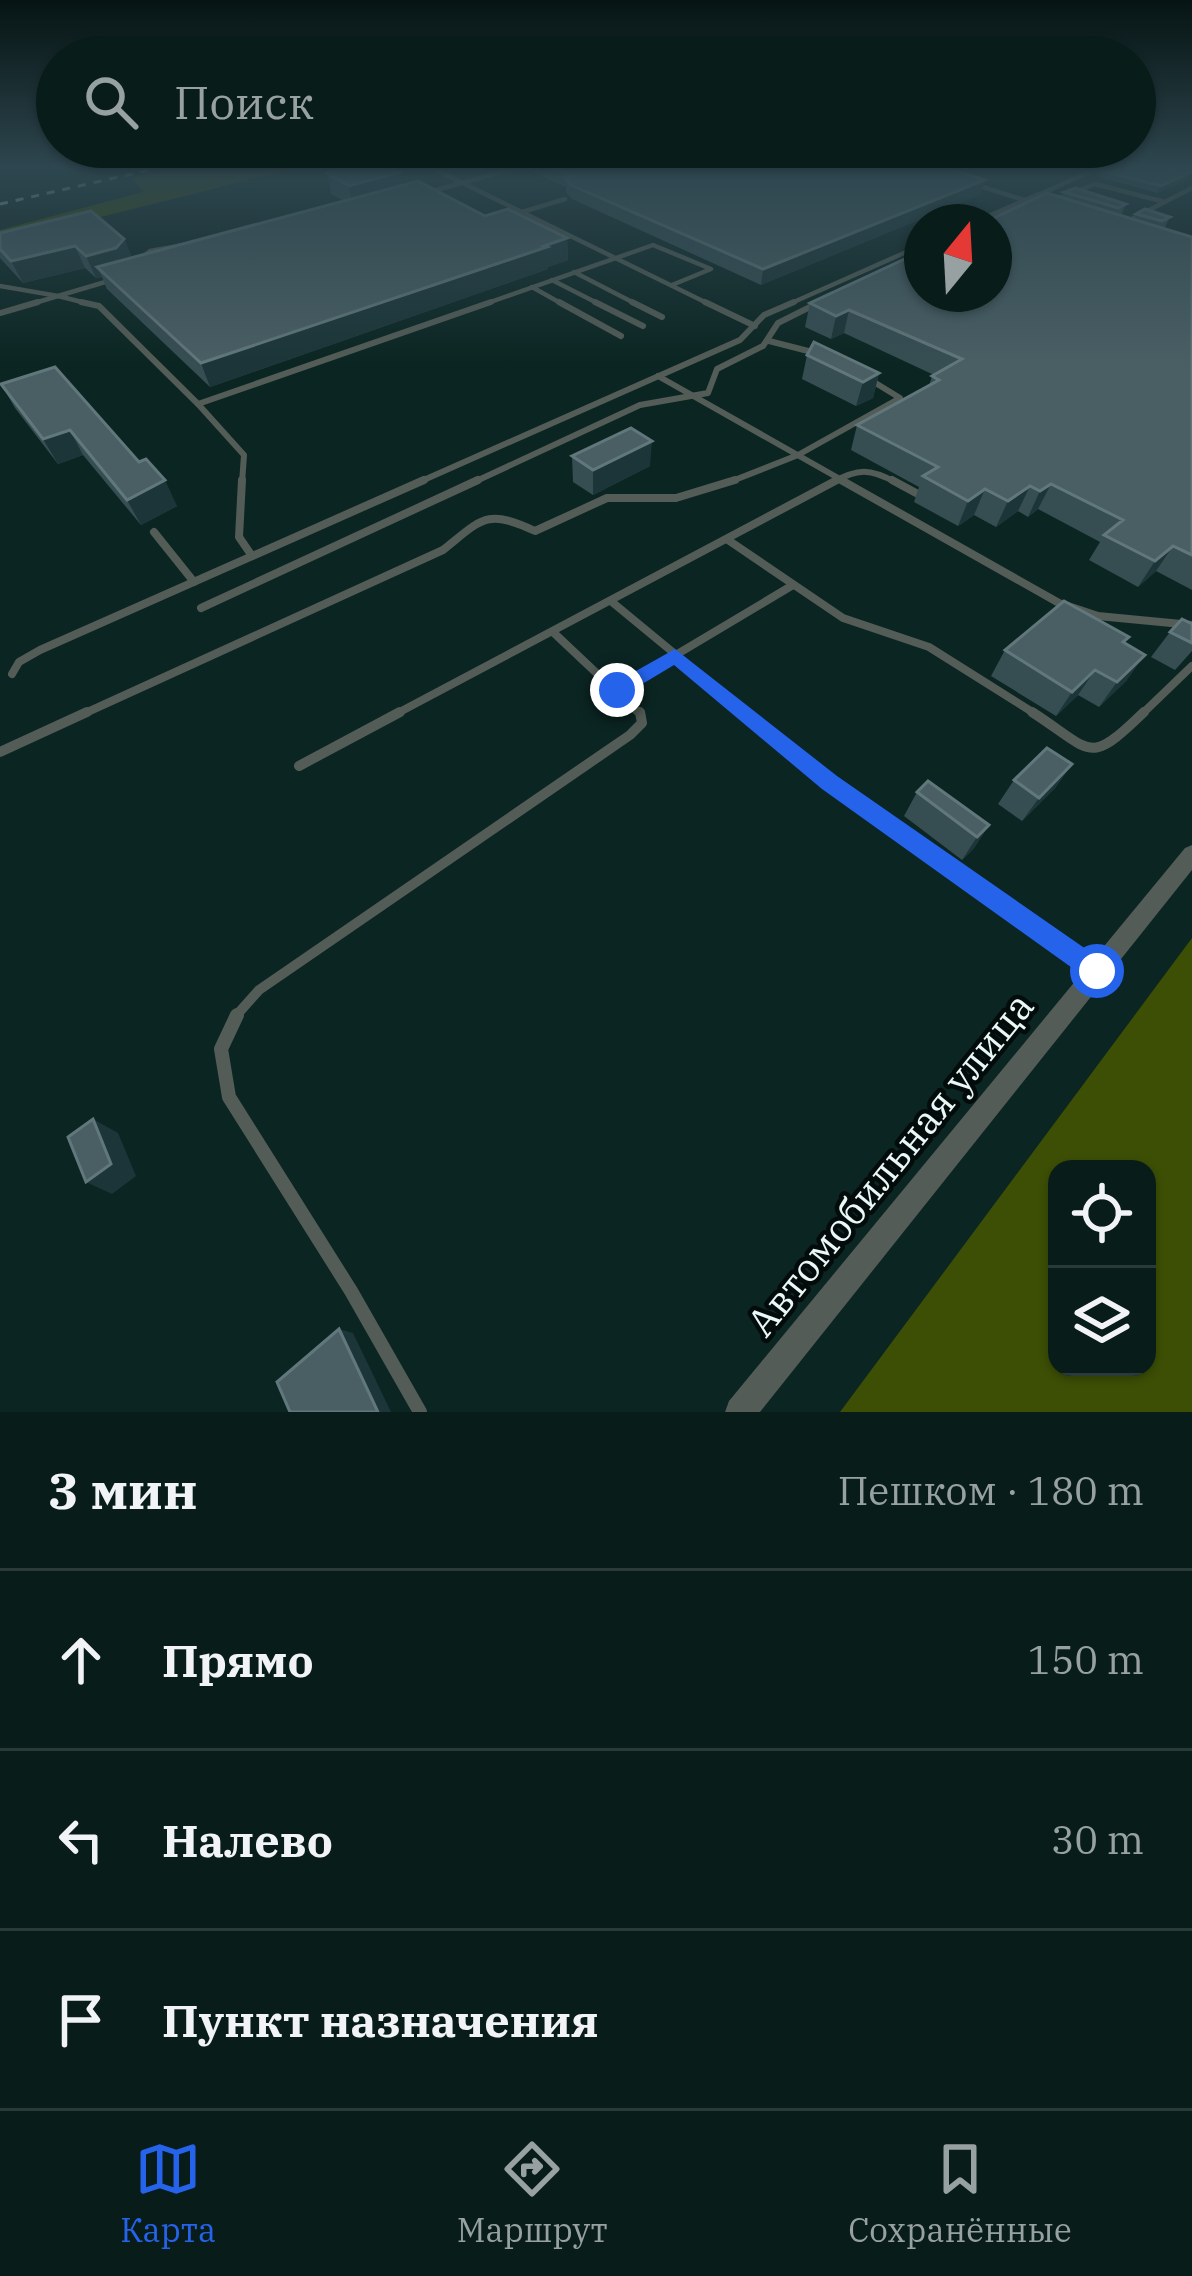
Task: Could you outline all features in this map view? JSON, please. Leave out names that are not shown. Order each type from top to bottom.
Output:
[{"type":"street","name":"Автомобильная улица","points":[[740,1412],[1192,854]]},
{"type":"lane","points":[[565,233],[754,326]]},
{"type":"lane","points":[[1126,233],[1133,235]]},
{"type":"lane","points":[[0,313],[129,276],[151,251],[198,243]]},
{"type":"lane","points":[[199,404],[659,245],[711,269],[672,285]]},
{"type":"lane","points":[[12,674],[28,656],[740,340],[764,315],[904,253]]},
{"type":"lane","points":[[202,608],[640,405],[697,398],[710,391],[716,369],[769,341],[782,320],[904,264]]},
{"type":"lane","points":[[574,272],[662,317]]},
{"type":"lane","points":[[552,280],[643,326]]},
{"type":"lane","points":[[0,286],[99,306]]},
{"type":"lane","points":[[532,287],[621,335]]},
{"type":"lane","points":[[80,290],[199,404],[244,455],[239,537],[252,556]]},
{"type":"lane","points":[[769,341],[800,346],[829,360]]},
{"type":"lane","points":[[0,752],[443,550],[459,531],[491,516],[502,515],[536,531],[593,502],[676,498],[798,455],[900,398],[851,370]]},
{"type":"lane","points":[[658,376],[1077,611],[1192,625]]},
{"type":"lane","points":[[298,766],[840,479],[865,468],[916,493]]},
{"type":"lane","points":[[154,532],[194,582]]},
{"type":"lane","points":[[728,540],[843,618],[929,646],[1092,750],[1107,748],[1192,666]]},
{"type":"lane","points":[[617,690],[793,585]]},
{"type":"lane","points":[[612,602],[830,782],[1097,971]]},
{"type":"lane","points":[[420,1412],[351,1291],[238,1116],[223,1087],[220,1045],[242,1006],[269,982],[630,735],[642,722],[640,710],[554,633]]},
{"type":"green space","points":[[0,233],[37,233],[0,242]]},
{"type":"green space","points":[[1192,938],[1192,1412],[840,1412]]},
{"type":"building","points":[[0,233],[117,233],[124,239],[116,248],[86,256],[75,246],[11,261],[0,249]]},
{"type":"building","points":[[224,233],[557,233],[567,238],[201,363],[97,267]]},
{"type":"building","points":[[680,233],[853,233],[763,269]]},
{"type":"building","points":[[1012,233],[1178,233],[1192,237],[1192,555],[1173,546],[1155,561],[1104,535],[1123,520],[1051,484],[1040,491],[1030,486],[1008,501],[985,489],[968,501],[923,476],[938,467],[857,425],[939,380],[932,376],[962,359],[849,310],[836,316],[810,303],[904,259],[904,312],[1012,312]]},
{"type":"building","points":[[814,342],[879,373],[863,382],[807,355]]},
{"type":"building","points":[[55,367],[139,462],[146,459],[165,480],[127,500],[70,430],[43,439],[1,384]]},
{"type":"building","points":[[631,428],[652,441],[593,470],[572,456]]},
{"type":"building","points":[[1064,601],[1129,637],[1123,642],[1145,655],[1117,682],[1095,670],[1072,692],[1005,650]]},
{"type":"building","points":[[1182,619],[1192,624],[1192,643],[1170,632]]},
{"type":"building","points":[[1047,748],[1072,764],[1039,798],[1014,780]]},
{"type":"building","points":[[928,781],[989,825],[977,837],[917,792]]},
{"type":"building","points":[[93,1119],[111,1164],[86,1182],[68,1137]]},
{"type":"building","points":[[339,1329],[378,1412],[290,1412],[277,1382]]},
{"type":"route","points":[[617,690],[675,656],[830,782],[1097,971]]}]
